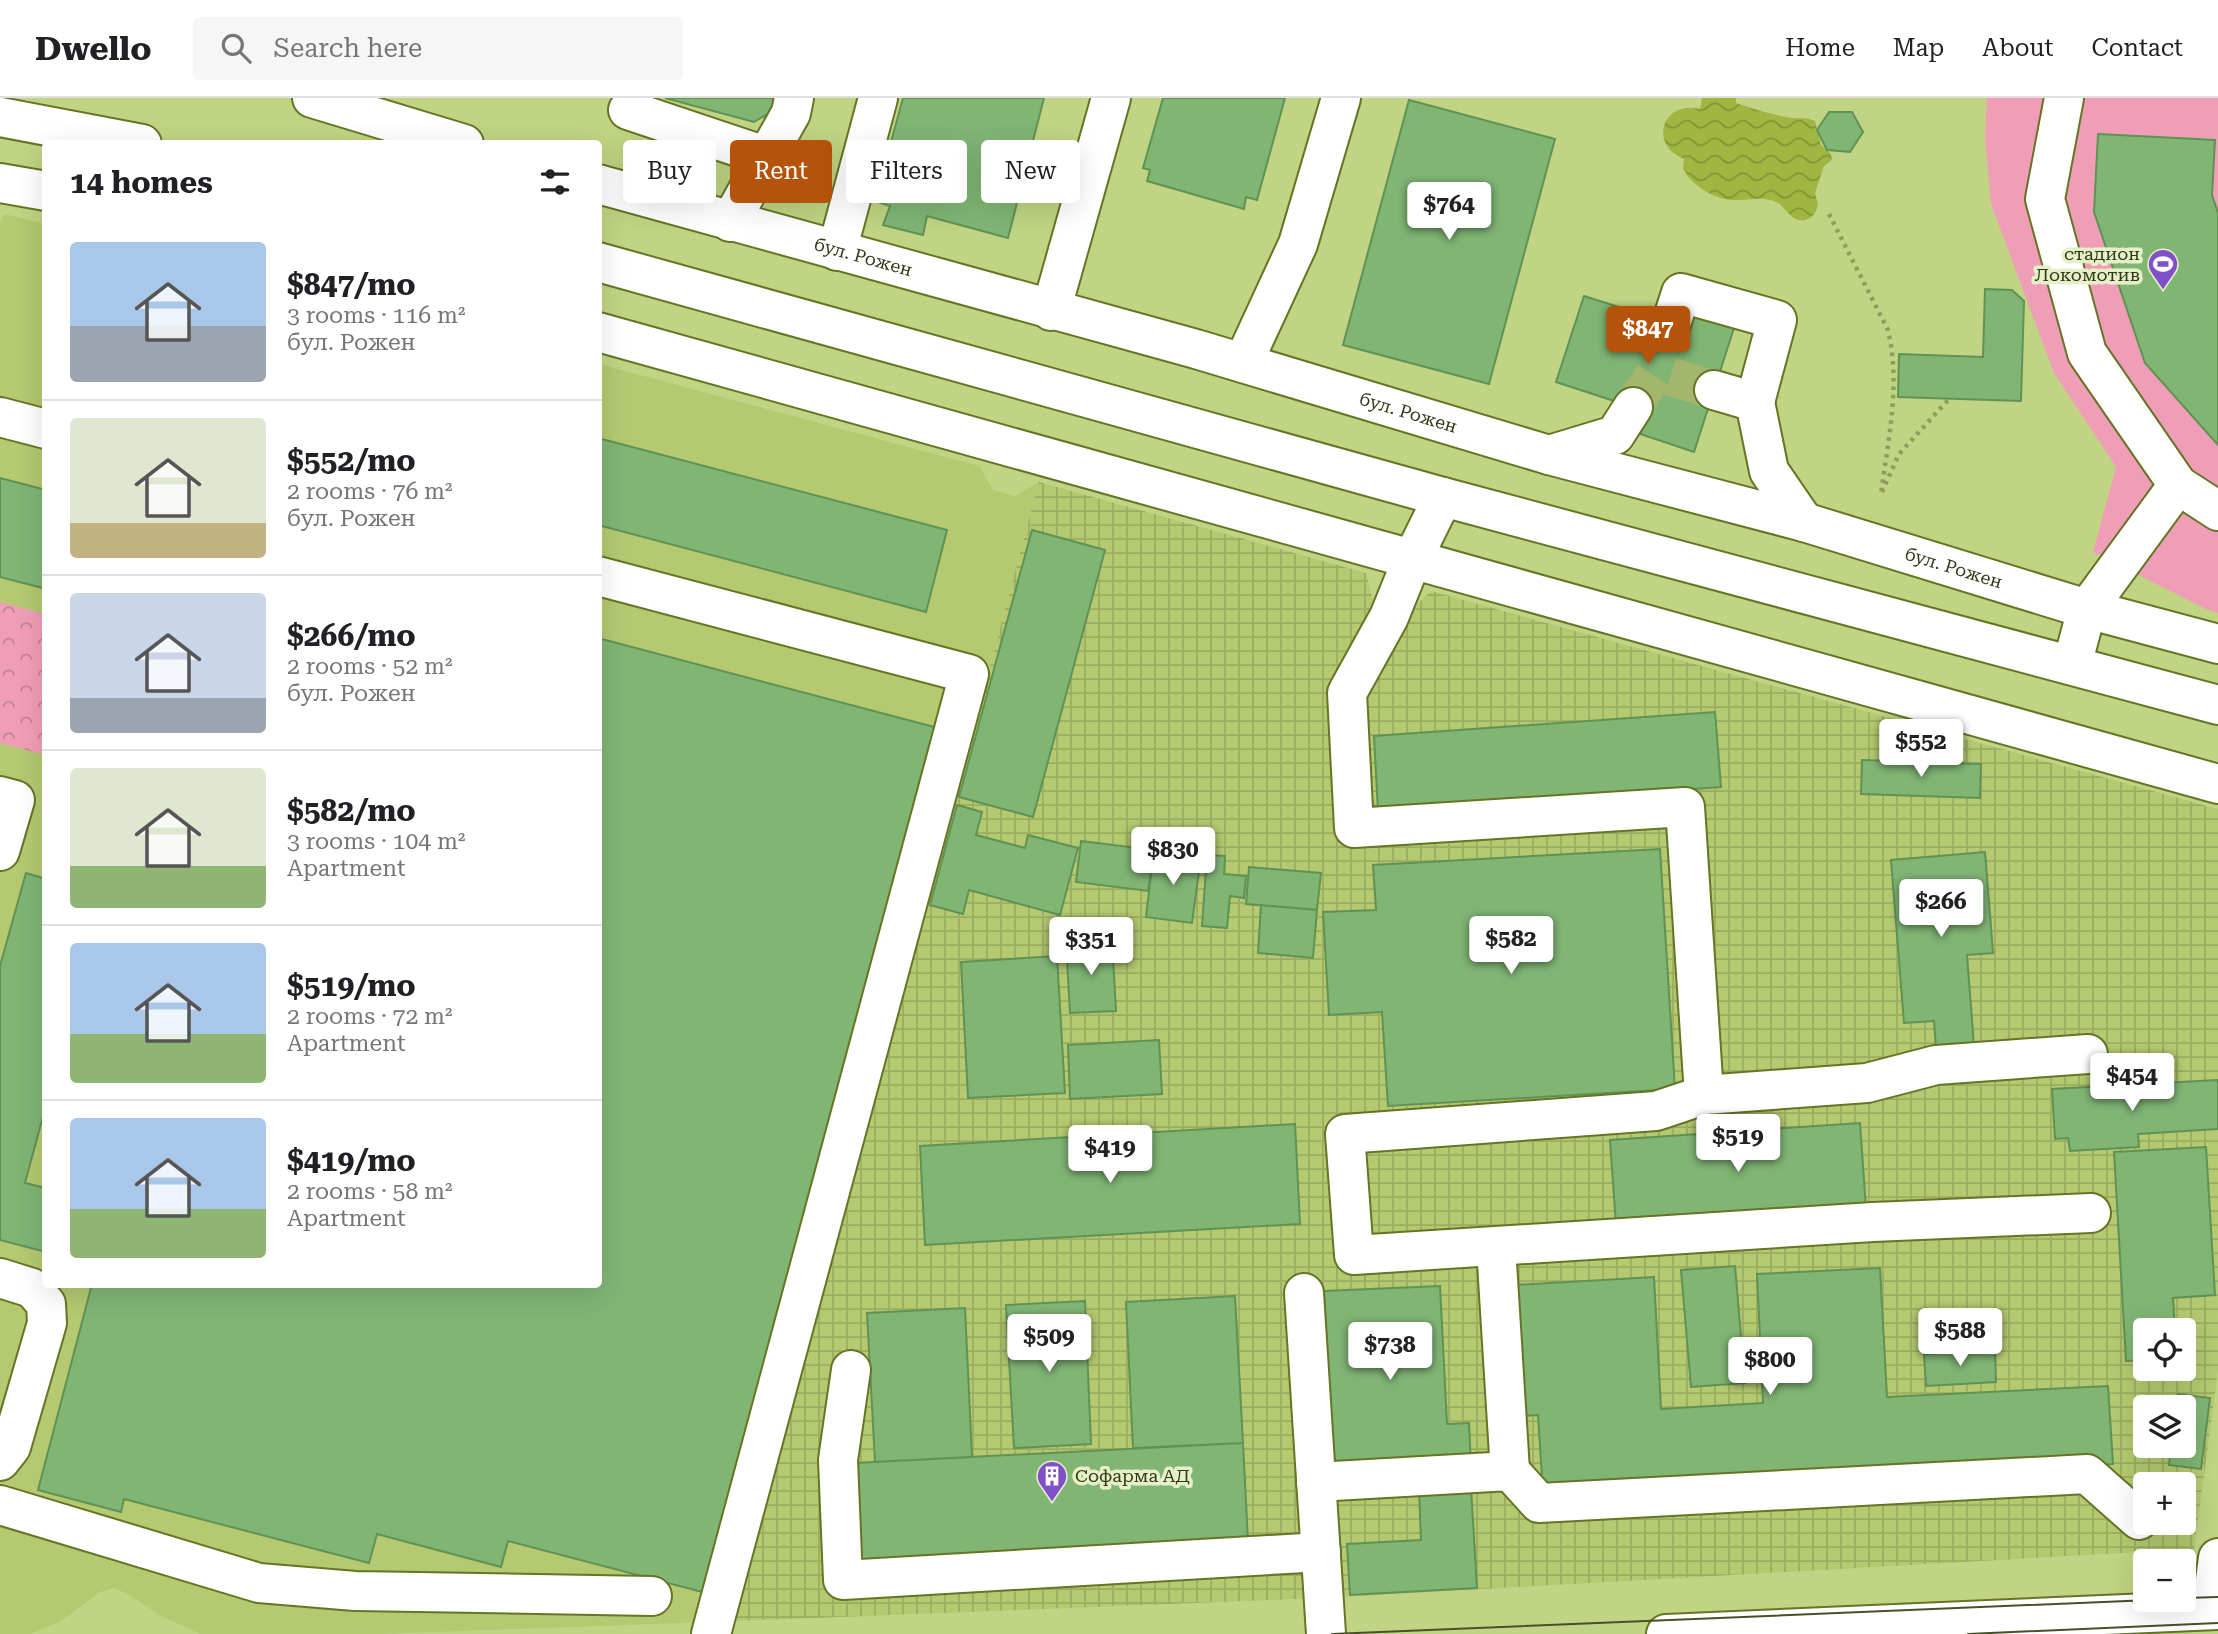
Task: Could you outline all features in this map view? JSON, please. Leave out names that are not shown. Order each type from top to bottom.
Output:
[{"type":"street","points":[[775,140],[791,113],[794,98]]},
{"type":"street","points":[[837,251],[878,98]]},
{"type":"street","points":[[1051,311],[1111,98]]},
{"type":"street","points":[[1242,363],[1297,244],[1341,98]]},
{"type":"street","points":[[2064,98],[2045,199],[2087,353],[2178,485],[2218,512]]},
{"type":"street","points":[[321,99],[451,140]]},
{"type":"street","points":[[628,110],[730,144]]},
{"type":"street","points":[[0,117],[119,140]]},
{"type":"street","points":[[0,183],[42,190]]},
{"type":"street","name":"бул. Рожен","points":[[602,185],[1242,363],[1549,455],[1804,522],[2087,609],[2218,644]]},
{"type":"street","points":[[730,222],[740,203]]},
{"type":"street","points":[[602,263],[1443,497],[2218,705]]},
{"type":"street","points":[[1671,324],[1681,293],[1777,320],[1755,402],[1769,471],[1804,522]]},
{"type":"street","points":[[602,333],[2218,784]]},
{"type":"street","points":[[1714,390],[1755,402]]},
{"type":"street","points":[[1549,455],[1615,435],[1633,407]]},
{"type":"street","points":[[0,417],[42,428]]},
{"type":"street","points":[[2072,665],[2087,609],[2178,485]]},
{"type":"street","points":[[1443,497],[1412,560],[1389,617],[1347,693],[1354,828],[1685,807],[1703,1095]]},
{"type":"street","points":[[602,577],[969,674],[711,1634]]},
{"type":"street","points":[[0,851],[20,801]]},
{"type":"street","points":[[2088,1054],[1936,1065],[1867,1083],[1703,1095],[1656,1111],[1345,1134],[1354,1255],[1873,1222],[2091,1213]]},
{"type":"street","points":[[1496,1247],[1510,1471],[1539,1503],[2087,1474],[2133,1515]]},
{"type":"street","points":[[0,1278],[32,1288],[46,1304],[47,1323],[11,1447],[0,1461]]},
{"type":"street","points":[[1304,1293],[1326,1634]]},
{"type":"street","points":[[851,1370],[838,1460],[843,1580],[1321,1552]]},
{"type":"street","points":[[1316,1482],[1510,1471]]},
{"type":"street","points":[[0,1505],[259,1583],[355,1591],[652,1596]]},
{"type":"street","points":[[1666,1634],[2175,1623],[2215,1610],[2218,1559]]},
{"type":"path","points":[[1829,214],[1888,330],[1892,348],[1894,401],[1881,495],[1899,454],[1950,399]]},
{"type":"shaded area","points":[[4,214],[42,223],[42,1288],[602,1288],[602,365],[979,466],[993,490],[1015,496],[1039,482],[735,1621],[379,1634],[200,1634],[161,1616],[114,1588],[100,1592],[61,1621],[31,1634],[0,1634],[0,222]]},
{"type":"shaded area","points":[[1039,482],[1366,573],[1376,613],[1401,620],[1431,591],[2218,809],[2218,1371],[2196,1534],[2196,1472],[2133,1472],[2133,1535],[2196,1535],[2194,1549],[2133,1549],[2133,1552],[1323,1598],[735,1621]]},
{"type":"green space","points":[[1987,98],[2218,98],[2218,613],[2093,552],[2116,467],[2054,373],[1991,204],[1985,139]]},
{"type":"green space","points":[[0,602],[42,613],[42,754],[0,743]]},
{"type":"water","points":[[1702,98],[1736,98],[1736,103],[1756,110],[1815,121],[1821,145],[1831,154],[1832,160],[1824,166],[1815,193],[1818,204],[1812,216],[1805,220],[1796,219],[1778,203],[1769,200],[1724,199],[1710,194],[1692,180],[1683,169],[1684,159],[1666,144],[1664,125],[1676,111],[1700,109]]},
{"type":"building","points":[[665,98],[783,98],[781,106],[754,122]]},
{"type":"building","points":[[903,98],[1044,98],[1033,140],[981,140],[981,203],[1017,203],[1008,238],[927,216],[923,235],[883,225],[890,206],[881,203],[967,203],[967,140],[892,140]]},
{"type":"building","points":[[1163,98],[1285,98],[1257,200],[1246,197],[1244,209],[1147,181],[1150,170],[1143,168]]},
{"type":"building","points":[[1409,100],[1555,139],[1489,384],[1343,345]]},
{"type":"building","points":[[1829,112],[1852,112],[1863,132],[1850,152],[1827,150],[1817,130]]},
{"type":"building","name":"стадион Локомотив","points":[[2098,134],[2215,140],[2212,195],[2218,213],[2218,445],[2145,363],[2094,212]]},
{"type":"building","points":[[1985,289],[2012,290],[2024,301],[2021,401],[1898,397],[1899,354],[1983,357]]},
{"type":"building","points":[[1584,296],[1676,325],[1681,311],[1734,328],[1694,452],[1640,434],[1648,412],[1556,382]]},
{"type":"building","points":[[602,439],[947,530],[926,612],[602,526]]},
{"type":"building","points":[[0,478],[42,489],[42,588],[0,577]]},
{"type":"building","points":[[1032,530],[1105,550],[1033,817],[959,797]]},
{"type":"building","points":[[602,639],[938,728],[710,1594],[508,1541],[501,1567],[377,1534],[369,1563],[124,1499],[121,1512],[38,1490],[91,1288],[602,1288]]},
{"type":"building","points":[[1715,712],[1721,787],[1378,811],[1374,736]]},
{"type":"building","points":[[1862,760],[1981,764],[1980,798],[1861,794]]},
{"type":"building","points":[[957,805],[982,812],[976,835],[1025,848],[1028,835],[1078,848],[1060,915],[969,890],[963,914],[930,905]]},
{"type":"building","points":[[1081,841],[1154,850],[1148,891],[1076,882]]},
{"type":"building","points":[[1660,849],[1675,1089],[1388,1106],[1382,1012],[1329,1015],[1323,912],[1376,910],[1373,865]]},
{"type":"building","points":[[1154,850],[1201,857],[1192,923],[1146,917]]},
{"type":"building","points":[[1985,852],[1993,953],[1967,955],[1974,1046],[1936,1049],[1934,1021],[1904,1023],[1891,860]]},
{"type":"building","points":[[1207,855],[1225,856],[1224,874],[1246,876],[1244,898],[1230,896],[1227,928],[1202,926]]},
{"type":"building","points":[[1249,867],[1321,873],[1317,910],[1246,904]]},
{"type":"building","points":[[26,873],[42,878],[42,1120],[25,1183],[42,1187],[42,1251],[0,1240],[0,966]]},
{"type":"building","points":[[1261,905],[1317,910],[1313,958],[1258,953]]},
{"type":"building","points":[[1112,940],[1116,1011],[1070,1013],[1066,942]]},
{"type":"building","points":[[1057,956],[1065,1093],[968,1098],[961,962]]},
{"type":"building","points":[[1159,1040],[1162,1094],[1070,1099],[1068,1045]]},
{"type":"building","points":[[2218,1080],[2218,1129],[2138,1134],[2139,1147],[2070,1151],[2068,1138],[2055,1139],[2052,1089]]},
{"type":"building","points":[[1860,1123],[1866,1209],[1616,1225],[1610,1140]]},
{"type":"building","points":[[1295,1124],[1300,1224],[925,1245],[920,1146]]},
{"type":"building","points":[[2206,1147],[2215,1295],[2173,1298],[2174,1318],[2133,1318],[2133,1361],[2126,1361],[2114,1152]]},
{"type":"building","points":[[1735,1266],[1745,1383],[1691,1387],[1681,1270]]},
{"type":"building","points":[[1880,1268],[1887,1397],[2108,1386],[2113,1464],[1543,1493],[1538,1415],[1522,1416],[1515,1285],[1654,1277],[1661,1409],[1763,1403],[1757,1274]]},
{"type":"building","points":[[1440,1286],[1447,1424],[1469,1423],[1471,1466],[1333,1473],[1324,1291]]},
{"type":"building","points":[[1235,1296],[1243,1443],[1133,1448],[1126,1302]]},
{"type":"building","points":[[1085,1301],[1091,1444],[1014,1448],[1006,1305]]},
{"type":"building","points":[[965,1308],[972,1457],[875,1462],[867,1313]]},
{"type":"building","points":[[1995,1350],[1996,1382],[1926,1386],[1924,1354]]},
{"type":"building","points":[[2196,1396],[2210,1398],[2201,1469],[2169,1465],[2170,1458],[2196,1458]]},
{"type":"building","name":"Софарма АД","points":[[1243,1443],[1248,1542],[860,1562],[855,1463]]},
{"type":"building","points":[[1471,1488],[1477,1588],[1350,1595],[1347,1544],[1421,1540],[1419,1490]]},
{"type":"tunnel","points":[[1633,407],[1656,372],[1714,390]]},
{"type":"tram line","points":[[2196,1598],[2218,1597]]},
{"type":"tram line","points":[[1332,1634],[2133,1601]]},
{"type":"tram line","points":[[1968,1634],[2218,1623]]},
{"type":"place","name":"стадион Локомотив","points":[[2163,291]]},
{"type":"place","name":"Софарма АД","points":[[1052,1503]]}]
